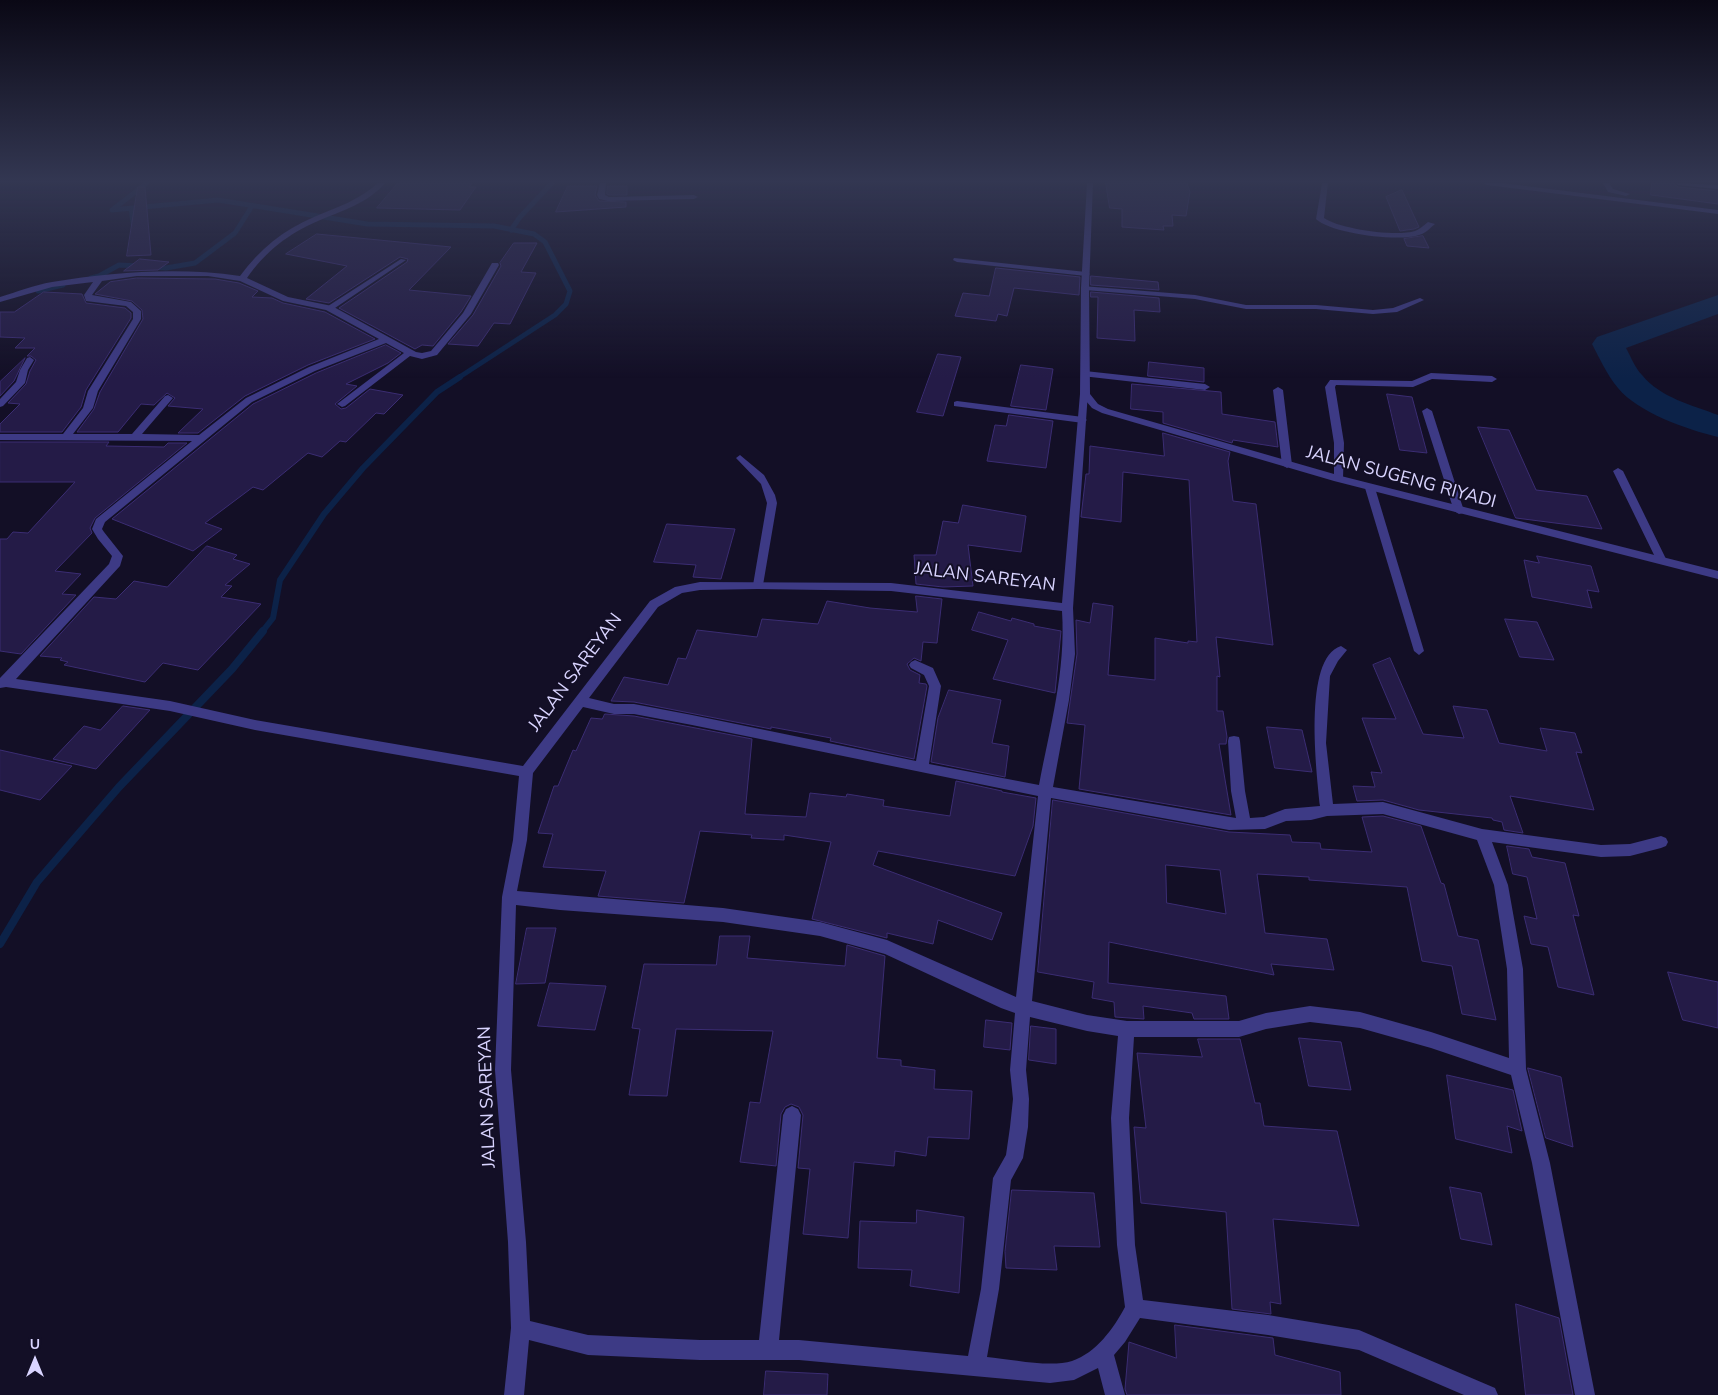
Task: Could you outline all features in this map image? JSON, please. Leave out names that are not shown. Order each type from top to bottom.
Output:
[{"type":"street","points":[[242,279],[258,256],[267,248]]},
{"type":"street","name":"JALAN SAREYAN","points":[[514,1395],[521,1328],[503,1070],[509,897],[520,840],[526,772],[654,604],[679,590],[700,586],[758,585],[891,587],[1067,608],[1085,394],[1085,288],[1087,248]]},
{"type":"street","points":[[957,260],[1086,274]]},
{"type":"street","points":[[0,300],[51,286],[137,274],[208,274],[242,279],[286,299],[330,308],[410,352],[422,356],[434,353],[472,306],[495,265]]},
{"type":"street","points":[[66,437],[88,408],[93,392],[137,319],[137,311],[128,304],[89,299],[88,295],[94,289],[99,279]]},
{"type":"street","points":[[1085,288],[1195,297],[1246,307],[1316,307],[1373,312],[1394,310],[1420,300]]},
{"type":"street","points":[[3,683],[114,566],[118,556],[101,539],[97,529],[100,521],[249,400],[312,369],[387,339]]},
{"type":"street","points":[[342,404],[410,352]]},
{"type":"street","points":[[0,404],[20,383],[24,370],[30,360]]},
{"type":"street","points":[[1085,374],[1205,387]]},
{"type":"street","points":[[1338,480],[1339,443],[1330,387],[1333,382],[1413,384],[1431,376],[1492,379]]},
{"type":"street","points":[[1278,390],[1287,465]]},
{"type":"street","name":"JALAN SUGENG RIYADI","points":[[1085,394],[1095,406],[1105,411],[1338,480],[1718,575]]},
{"type":"street","points":[[135,436],[168,398]]},
{"type":"street","points":[[1427,411],[1459,511]]},
{"type":"street","points":[[0,437],[135,436],[202,438]]},
{"type":"street","points":[[976,1364],[990,1289],[1002,1178],[1014,1158],[1019,1127],[1022,1099],[1018,1070],[1033,892],[1045,790],[1069,658],[1067,608]]},
{"type":"street","points":[[1327,810],[1320,744],[1324,676],[1333,658],[1341,650]]},
{"type":"street","points":[[915,665],[925,667],[933,675],[935,686],[922,766]]},
{"type":"street","points":[[3,683],[170,706],[255,725],[526,772]]},
{"type":"street","points":[[579,701],[614,709],[634,709],[692,720],[922,766],[1016,787],[1045,790],[1148,810],[1244,825],[1264,823],[1285,815],[1311,814],[1327,810],[1382,808],[1482,835],[1601,851],[1630,850],[1661,842]]},
{"type":"street","points":[[1234,741],[1238,791],[1244,825]]},
{"type":"street","points":[[1482,835],[1501,886],[1515,969],[1518,1069],[1541,1163],[1585,1395]]},
{"type":"street","points":[[509,897],[560,903],[723,915],[820,930],[887,947],[1007,1003],[1087,1022],[1127,1029],[1240,1029],[1266,1021],[1310,1014],[1360,1020],[1432,1040],[1518,1069]]},
{"type":"street","points":[[521,1328],[588,1346],[700,1350],[799,1350],[976,1364],[1050,1372],[1076,1370],[1104,1353],[1124,1331],[1135,1308],[1126,1245],[1120,1118],[1127,1029]]},
{"type":"street","points":[[768,1350],[792,1115]]},
{"type":"street","points":[[1135,1308],[1268,1325],[1359,1340],[1488,1395]]},
{"type":"street","points":[[1104,1353],[1115,1395]]},
{"type":"lane","points":[[330,308],[403,260]]},
{"type":"lane","points":[[957,404],[1083,420]]},
{"type":"lane","points":[[740,458],[765,481],[771,490],[772,503],[758,585]]},
{"type":"lane","points":[[1618,471],[1662,561]]},
{"type":"lane","points":[[1370,488],[1419,651]]},
{"type":"building","points":[[128,248],[150,248],[151,255],[127,256]]},
{"type":"building","points":[[295,248],[450,248],[409,290],[471,296],[461,312],[433,346],[422,345],[415,349],[339,308],[407,262],[408,259],[400,257],[329,303],[306,299],[347,266],[286,254]]},
{"type":"building","points":[[510,248],[534,248],[521,272],[536,273],[510,324],[494,323],[478,346],[448,344],[473,315],[501,266],[500,263]]},
{"type":"building","points":[[140,259],[169,262],[158,270],[124,271]]},
{"type":"building","points":[[996,268],[1080,277],[1079,295],[1014,288],[1007,316],[998,314],[996,321],[955,316],[963,293],[989,296]]},
{"type":"building","points":[[1091,276],[1158,282],[1159,290],[1091,285]]},
{"type":"building","points":[[137,278],[215,279],[239,283],[258,291],[252,297],[272,298],[283,303],[325,312],[375,339],[308,365],[245,396],[198,433],[178,433],[203,409],[168,406],[175,398],[167,393],[154,405],[141,404],[118,432],[77,432],[94,409],[100,392],[143,319],[142,310],[132,301],[95,294],[110,282]]},
{"type":"building","points":[[44,292],[82,294],[86,303],[125,308],[131,313],[131,318],[86,390],[81,407],[62,432],[0,432],[0,424],[20,404],[8,403],[26,384],[36,360],[31,356],[27,356],[35,348],[15,348],[25,338],[0,337],[0,312],[14,312]]},
{"type":"building","points":[[1091,292],[1159,298],[1160,312],[1134,310],[1135,341],[1097,338],[1098,297],[1091,297]]},
{"type":"building","points":[[386,345],[401,353],[388,363],[346,384],[357,386],[335,404],[341,409],[346,408],[370,389],[403,395],[384,414],[376,413],[346,442],[340,441],[322,457],[308,453],[263,490],[253,487],[205,523],[222,529],[193,551],[112,519],[253,404],[316,373]]},
{"type":"building","points":[[938,354],[961,357],[943,416],[917,412]]},
{"type":"building","points":[[25,358],[14,381],[0,396],[0,382]]},
{"type":"building","points":[[1149,362],[1204,368],[1204,382],[1148,376]]},
{"type":"building","points":[[1021,365],[1053,369],[1046,410],[1011,406]]},
{"type":"building","points":[[1132,384],[1221,392],[1222,414],[1275,422],[1278,447],[1233,440],[1232,443],[1163,423],[1163,412],[1131,409]]},
{"type":"building","points":[[1387,394],[1412,397],[1427,453],[1400,450]]},
{"type":"building","points":[[1009,415],[1053,421],[1046,468],[987,461],[995,425],[1006,426]]},
{"type":"building","points":[[1478,427],[1509,430],[1536,490],[1587,496],[1602,529],[1516,518]]},
{"type":"building","points":[[1163,433],[1230,452],[1228,461],[1233,501],[1256,504],[1273,645],[1216,637],[1220,677],[1217,676],[1217,711],[1223,711],[1227,737],[1226,744],[1219,744],[1231,815],[1079,789],[1085,725],[1067,723],[1077,654],[1076,620],[1090,623],[1093,603],[1113,606],[1108,675],[1155,680],[1155,638],[1188,643],[1188,641],[1197,642],[1189,480],[1123,472],[1121,522],[1081,517],[1086,474],[1089,474],[1090,446],[1164,456]]},
{"type":"building","points":[[0,442],[109,442],[106,446],[164,447],[168,443],[187,443],[95,518],[90,528],[92,533],[55,571],[81,574],[62,594],[76,595],[21,654],[0,651],[0,539],[7,539],[13,532],[28,533],[75,482],[0,482]]},
{"type":"building","points":[[963,505],[1026,516],[1021,552],[968,545],[973,586],[943,587],[916,584],[914,555],[936,555],[943,521],[958,523]]},
{"type":"building","points":[[667,524],[735,529],[721,579],[693,577],[696,565],[654,562]]},
{"type":"building","points":[[207,546],[237,555],[233,559],[250,564],[225,585],[232,586],[221,597],[261,604],[198,670],[163,663],[145,682],[64,665],[68,662],[60,660],[62,658],[40,656],[94,597],[116,599],[134,581],[167,587]]},
{"type":"building","points":[[1537,556],[1591,566],[1599,592],[1587,590],[1592,608],[1532,597],[1524,560],[1539,563]]},
{"type":"building","points":[[916,596],[942,599],[937,643],[923,642],[921,661],[914,658],[907,664],[910,670],[920,675],[919,683],[926,684],[927,686],[914,759],[830,741],[831,738],[771,727],[771,729],[634,702],[611,701],[624,677],[668,685],[678,658],[686,659],[697,630],[757,637],[762,619],[818,624],[827,601],[870,608],[917,612]]},
{"type":"building","points":[[979,612],[1011,621],[1012,618],[1034,624],[1034,626],[1061,631],[1055,693],[993,679],[1008,640],[972,630]]},
{"type":"building","points":[[1505,619],[1537,622],[1554,660],[1520,657]]},
{"type":"building","points":[[1390,658],[1423,734],[1464,738],[1453,706],[1487,710],[1499,743],[1547,751],[1540,728],[1575,733],[1582,753],[1576,752],[1594,810],[1510,796],[1523,833],[1504,830],[1502,822],[1492,818],[1419,810],[1383,800],[1357,801],[1353,786],[1375,787],[1371,772],[1382,773],[1362,718],[1396,719],[1373,665]]},
{"type":"building","points":[[949,690],[1001,700],[992,743],[1009,746],[1005,777],[931,762],[938,718]]},
{"type":"building","points":[[123,706],[150,710],[96,769],[53,759],[84,726],[100,730]]},
{"type":"building","points":[[605,714],[634,716],[752,739],[745,814],[806,817],[810,793],[846,797],[847,794],[884,800],[883,806],[950,816],[956,781],[1036,798],[1033,826],[1015,876],[878,851],[873,865],[1002,913],[992,940],[938,920],[933,944],[887,933],[887,938],[812,919],[831,842],[784,835],[784,840],[751,838],[752,835],[700,831],[684,903],[598,896],[606,871],[543,867],[553,834],[538,833],[554,786],[558,786],[573,750],[576,751],[591,718],[602,719]]},
{"type":"building","points":[[1267,727],[1302,730],[1312,772],[1275,768]]},
{"type":"building","points":[[0,750],[72,766],[40,800],[0,790]]},
{"type":"building","points":[[1053,800],[1229,832],[1290,835],[1292,842],[1320,843],[1321,849],[1372,852],[1362,817],[1383,816],[1421,826],[1441,883],[1444,884],[1458,936],[1478,940],[1496,1020],[1462,1014],[1452,966],[1422,961],[1407,887],[1309,880],[1309,877],[1257,874],[1265,933],[1327,939],[1334,970],[1271,964],[1274,975],[1109,942],[1108,983],[1226,996],[1229,1019],[1194,1019],[1192,1013],[1143,1006],[1144,1019],[1115,1017],[1114,1002],[1092,998],[1094,982],[1038,972]],"holes":[[[1166,865],[1220,870],[1226,914],[1167,903]]]},
{"type":"building","points":[[1507,846],[1529,849],[1532,857],[1565,863],[1579,916],[1573,915],[1594,995],[1558,987],[1548,947],[1531,944],[1524,916],[1537,919],[1527,877],[1513,874]]},
{"type":"building","points":[[527,928],[556,928],[545,983],[516,984]]},
{"type":"building","points":[[720,936],[750,936],[747,958],[845,966],[847,945],[885,956],[877,1058],[901,1060],[901,1066],[935,1070],[934,1089],[972,1091],[969,1139],[928,1137],[926,1156],[895,1151],[894,1166],[854,1162],[848,1238],[803,1234],[810,1169],[798,1168],[803,1115],[799,1107],[791,1104],[785,1107],[781,1114],[776,1166],[740,1162],[750,1102],[760,1103],[773,1031],[676,1029],[667,1096],[629,1095],[640,1029],[632,1028],[644,964],[716,965]]},
{"type":"building","points":[[1668,972],[1718,982],[1718,1028],[1683,1020]]},
{"type":"building","points":[[550,983],[606,986],[595,1030],[538,1026]]},
{"type":"building","points":[[986,1020],[1012,1023],[1010,1050],[984,1047]]},
{"type":"building","points":[[1031,1026],[1056,1029],[1056,1064],[1029,1060]]},
{"type":"building","points":[[1299,1038],[1341,1042],[1351,1090],[1309,1086]]},
{"type":"building","points":[[1198,1039],[1240,1039],[1255,1103],[1260,1103],[1264,1126],[1337,1131],[1359,1226],[1273,1219],[1281,1304],[1270,1302],[1271,1314],[1232,1309],[1226,1212],[1141,1203],[1134,1127],[1146,1128],[1137,1053],[1202,1057]]},
{"type":"building","points":[[1528,1068],[1561,1077],[1573,1147],[1546,1138]]},
{"type":"building","points":[[1447,1075],[1513,1090],[1522,1131],[1507,1126],[1512,1153],[1456,1139]]},
{"type":"building","points":[[1450,1187],[1481,1193],[1492,1245],[1461,1239]]},
{"type":"building","points":[[1012,1190],[1094,1193],[1100,1247],[1054,1246],[1057,1270],[1006,1268],[1005,1252]]},
{"type":"building","points":[[917,1210],[964,1217],[959,1293],[910,1286],[912,1270],[858,1268],[860,1221],[916,1223]]},
{"type":"building","points":[[1516,1304],[1559,1318],[1573,1395],[1526,1395]]},
{"type":"building","points":[[1175,1325],[1273,1338],[1275,1355],[1340,1372],[1341,1395],[1127,1395],[1125,1389],[1129,1342],[1176,1358]]},
{"type":"building","points":[[766,1371],[828,1374],[827,1395],[764,1395]]},
{"type":"waterway","points":[[151,267],[166,268],[195,263],[215,248]]},
{"type":"waterway","points":[[458,378],[555,315],[566,304],[570,291],[548,248]]},
{"type":"waterway","points":[[91,278],[99,276],[119,265],[139,266]]},
{"type":"waterway","points":[[38,291],[63,285]]},
{"type":"waterway","points":[[1718,304],[1608,344],[1626,377],[1648,398],[1670,409],[1718,427]]},
{"type":"waterway","points":[[262,632],[273,618],[280,580],[324,514],[363,468],[437,392],[460,377]]},
{"type":"waterway","points":[[0,944],[37,882],[119,787],[232,669],[263,631]]}]
